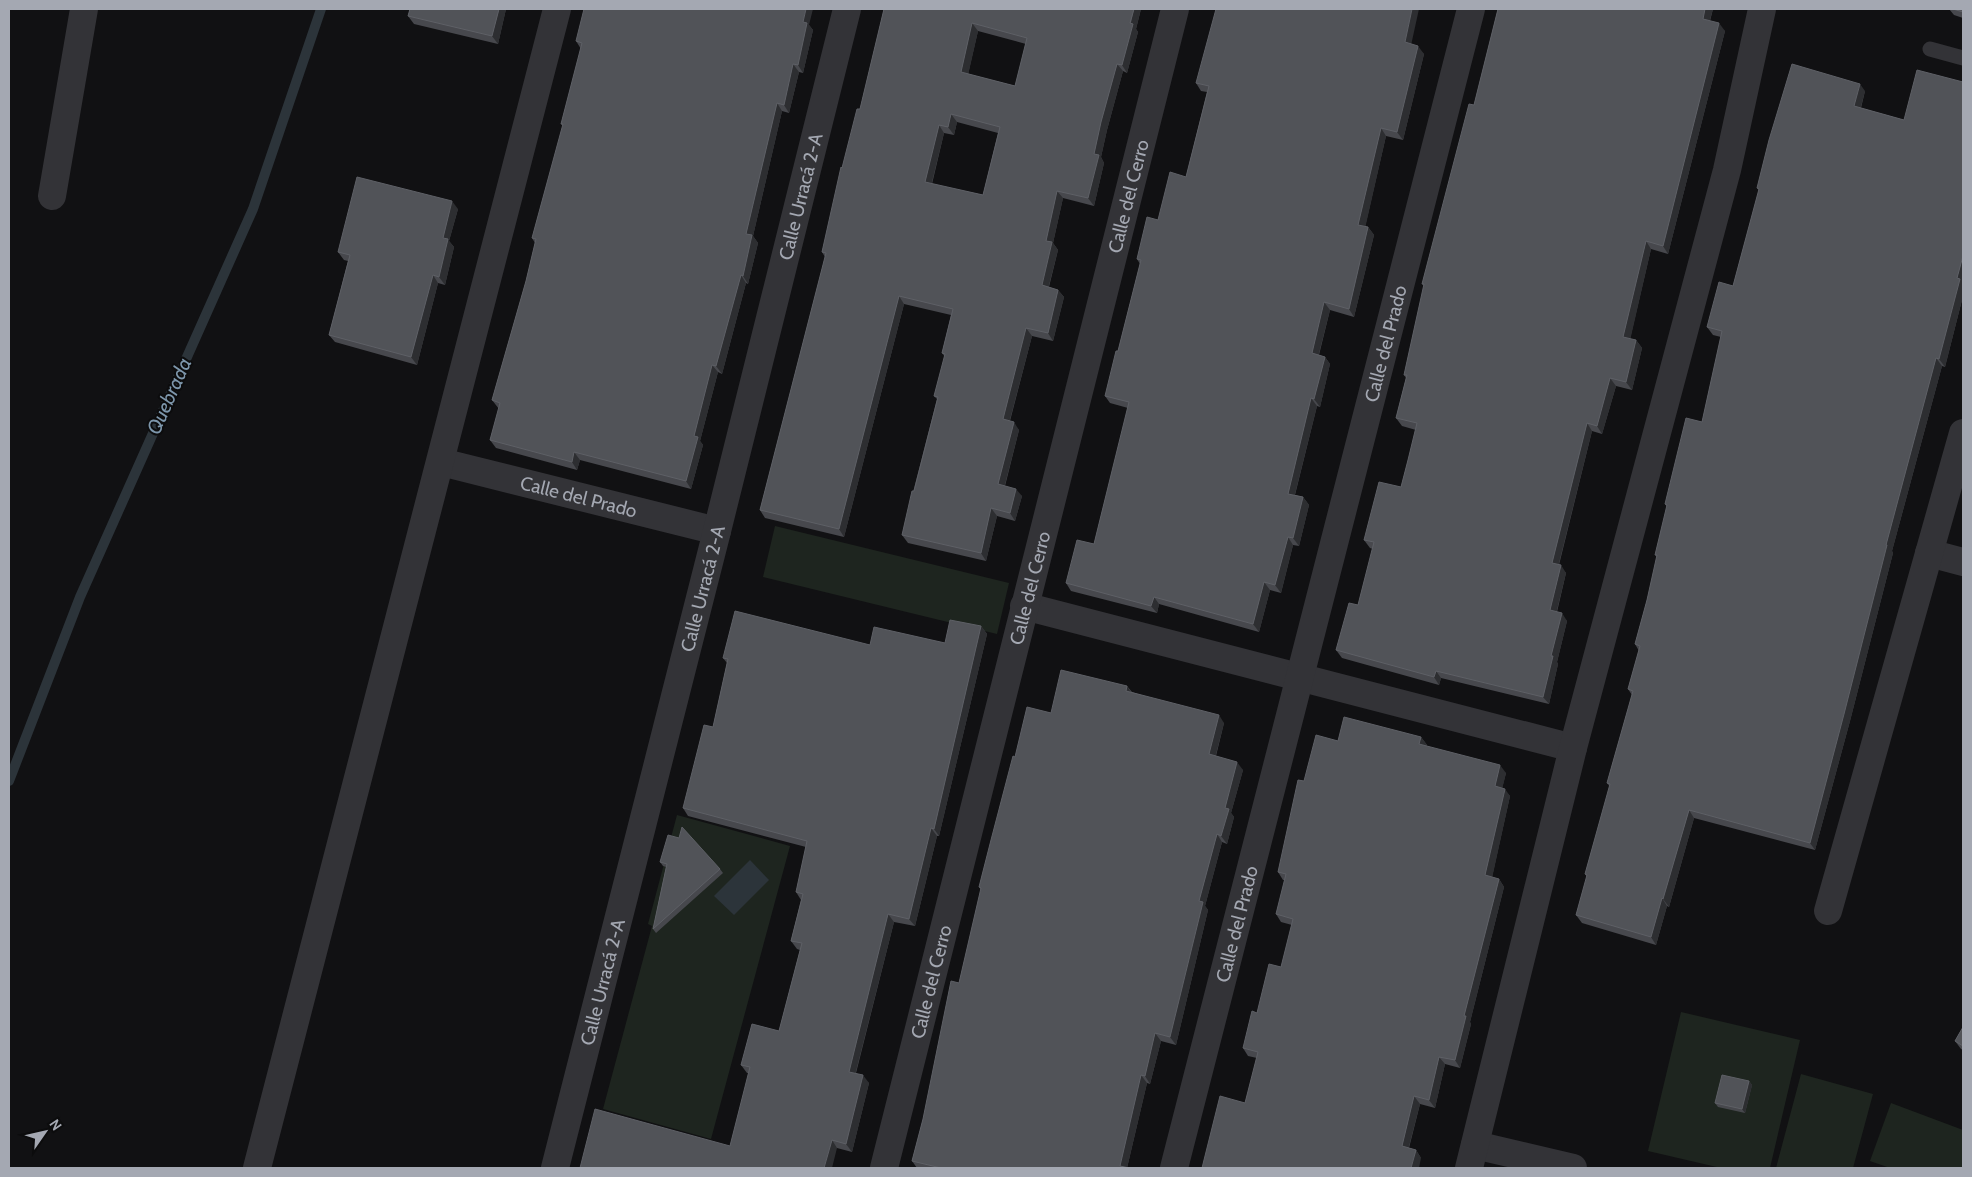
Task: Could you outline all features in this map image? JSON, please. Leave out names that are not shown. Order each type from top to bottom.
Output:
[{"type":"street","points":[[52,196],[84,9]]},
{"type":"street","points":[[257,1168],[557,9]]},
{"type":"street","name":"Calle Urracá 2-A","points":[[555,1168],[847,9]]},
{"type":"street","name":"Calle del Cerro","points":[[884,1168],[1175,9]]},
{"type":"street","name":"Calle del Prado","points":[[1174,1168],[1471,9]]},
{"type":"street","points":[[1573,1168],[1472,1156],[1573,748],[1727,170],[1762,9]]},
{"type":"street","points":[[1828,911],[1963,433]]},
{"type":"street","name":"Calle del Prado","points":[[441,462],[717,531]]},
{"type":"street","points":[[1929,553],[1963,562]]},
{"type":"street","points":[[1024,606],[1573,748]]},
{"type":"lane","points":[[1930,49],[1963,58]]},
{"type":"shaded area","points":[[775,526],[1009,583],[997,634],[763,577]]},
{"type":"shaded area","points":[[677,815],[790,846],[711,1139],[603,1109],[652,926],[648,924]]},
{"type":"shaded area","points":[[750,860],[769,880],[734,915],[714,896]]},
{"type":"shaded area","points":[[1681,1012],[1800,1040],[1770,1168],[1721,1168],[1648,1151]]},
{"type":"shaded area","points":[[1801,1074],[1873,1094],[1853,1168],[1776,1168]]},
{"type":"shaded area","points":[[1891,1103],[1963,1130],[1963,1168],[1890,1168],[1870,1161]]},
{"type":"building","points":[[410,9],[499,9],[492,36],[408,16]]},
{"type":"building","points":[[584,9],[806,9],[803,22],[807,23],[798,65],[793,64],[784,105],[777,103],[746,234],[752,235],[743,276],[741,275],[716,366],[712,365],[694,436],[698,437],[686,481],[574,452],[572,462],[490,440],[500,403],[492,400],[536,239],[532,238],[563,124],[561,124],[582,43],[576,41]]},
{"type":"building","points":[[884,9],[1134,9],[1130,23],[1133,24],[1122,65],[1117,64],[1101,122],[1094,154],[1099,155],[1088,198],[1057,191],[1046,241],[1052,242],[1042,285],[1058,290],[1048,333],[1026,328],[1003,419],[1014,422],[998,484],[1016,489],[1010,513],[991,508],[981,553],[902,535],[938,397],[934,396],[945,354],[942,353],[953,309],[899,296],[839,529],[760,510],[826,253],[822,252],[841,167],[857,109],[860,109]],"holes":[[[972,23],[1027,38],[1015,86],[961,72]],[[951,114],[1000,127],[983,195],[925,182],[939,125],[948,127]]]},
{"type":"building","points":[[1216,9],[1412,9],[1405,42],[1418,46],[1397,132],[1381,128],[1358,225],[1368,227],[1349,309],[1324,302],[1312,353],[1325,357],[1314,399],[1311,398],[1288,494],[1303,497],[1293,538],[1288,537],[1275,585],[1264,582],[1253,624],[1154,597],[1151,606],[1066,583],[1077,540],[1094,544],[1129,402],[1105,396],[1141,260],[1137,259],[1147,217],[1158,220],[1170,172],[1186,177],[1209,86],[1196,83]]},
{"type":"building","points":[[1498,9],[1705,9],[1703,19],[1719,23],[1663,246],[1646,241],[1623,337],[1636,340],[1626,382],[1610,378],[1597,426],[1587,423],[1552,563],[1561,565],[1550,610],[1562,613],[1543,697],[1436,671],[1434,677],[1336,650],[1349,603],[1358,605],[1374,542],[1364,540],[1379,482],[1401,487],[1408,460],[1417,423],[1396,418],[1407,375],[1404,375],[1424,284],[1422,284],[1469,104],[1474,105]]},
{"type":"building","points":[[1792,64],[1860,84],[1854,106],[1904,120],[1917,70],[1963,82],[1963,256],[1957,278],[1960,279],[1939,359],[1936,358],[1886,545],[1810,843],[1689,810],[1651,937],[1576,915],[1587,875],[1585,874],[1610,784],[1607,783],[1633,691],[1628,689],[1640,646],[1635,644],[1647,600],[1667,505],[1665,504],[1686,418],[1702,422],[1722,331],[1707,327],[1719,282],[1733,286],[1759,189],[1757,188],[1769,140]]},
{"type":"building","points":[[357,177],[452,201],[443,238],[448,239],[439,277],[433,275],[411,357],[329,335],[350,255],[338,252]]},
{"type":"building","points":[[735,611],[870,645],[874,627],[945,643],[950,620],[981,626],[934,829],[931,828],[909,919],[888,914],[849,1072],[863,1075],[846,1144],[832,1140],[824,1168],[580,1168],[595,1109],[730,1146],[750,1067],[741,1065],[752,1024],[779,1031],[802,943],[791,941],[803,894],[796,892],[807,841],[683,808],[704,725],[713,727],[728,659],[723,658]]},
{"type":"building","points":[[1061,670],[1127,686],[1126,691],[1219,715],[1209,754],[1237,762],[1225,808],[1229,809],[1221,836],[1217,834],[1199,901],[1203,902],[1170,1037],[1155,1033],[1145,1076],[1141,1075],[1120,1166],[1129,1168],[941,1168],[912,1161],[923,1119],[951,981],[959,983],[981,888],[979,887],[1027,707],[1051,713]]},
{"type":"building","points":[[1344,717],[1421,737],[1419,744],[1500,765],[1495,786],[1505,789],[1485,875],[1499,879],[1464,1016],[1466,1016],[1455,1060],[1439,1057],[1429,1100],[1414,1096],[1402,1146],[1416,1150],[1411,1168],[1202,1168],[1220,1096],[1245,1103],[1258,1052],[1243,1048],[1252,1011],[1257,1013],[1269,964],[1281,967],[1293,919],[1276,914],[1286,874],[1278,872],[1298,780],[1304,781],[1316,735],[1338,741]]},
{"type":"building","points":[[682,827],[720,869],[653,929],[667,864],[660,862],[668,835],[679,838]]},
{"type":"building","points":[[1963,1027],[1963,1046],[1955,1041]]},
{"type":"building","points":[[1722,1075],[1749,1081],[1742,1109],[1715,1103]]},
{"type":"waterway","name":"Quebrada","points":[[9,781],[80,597],[253,209],[321,9]]}]
